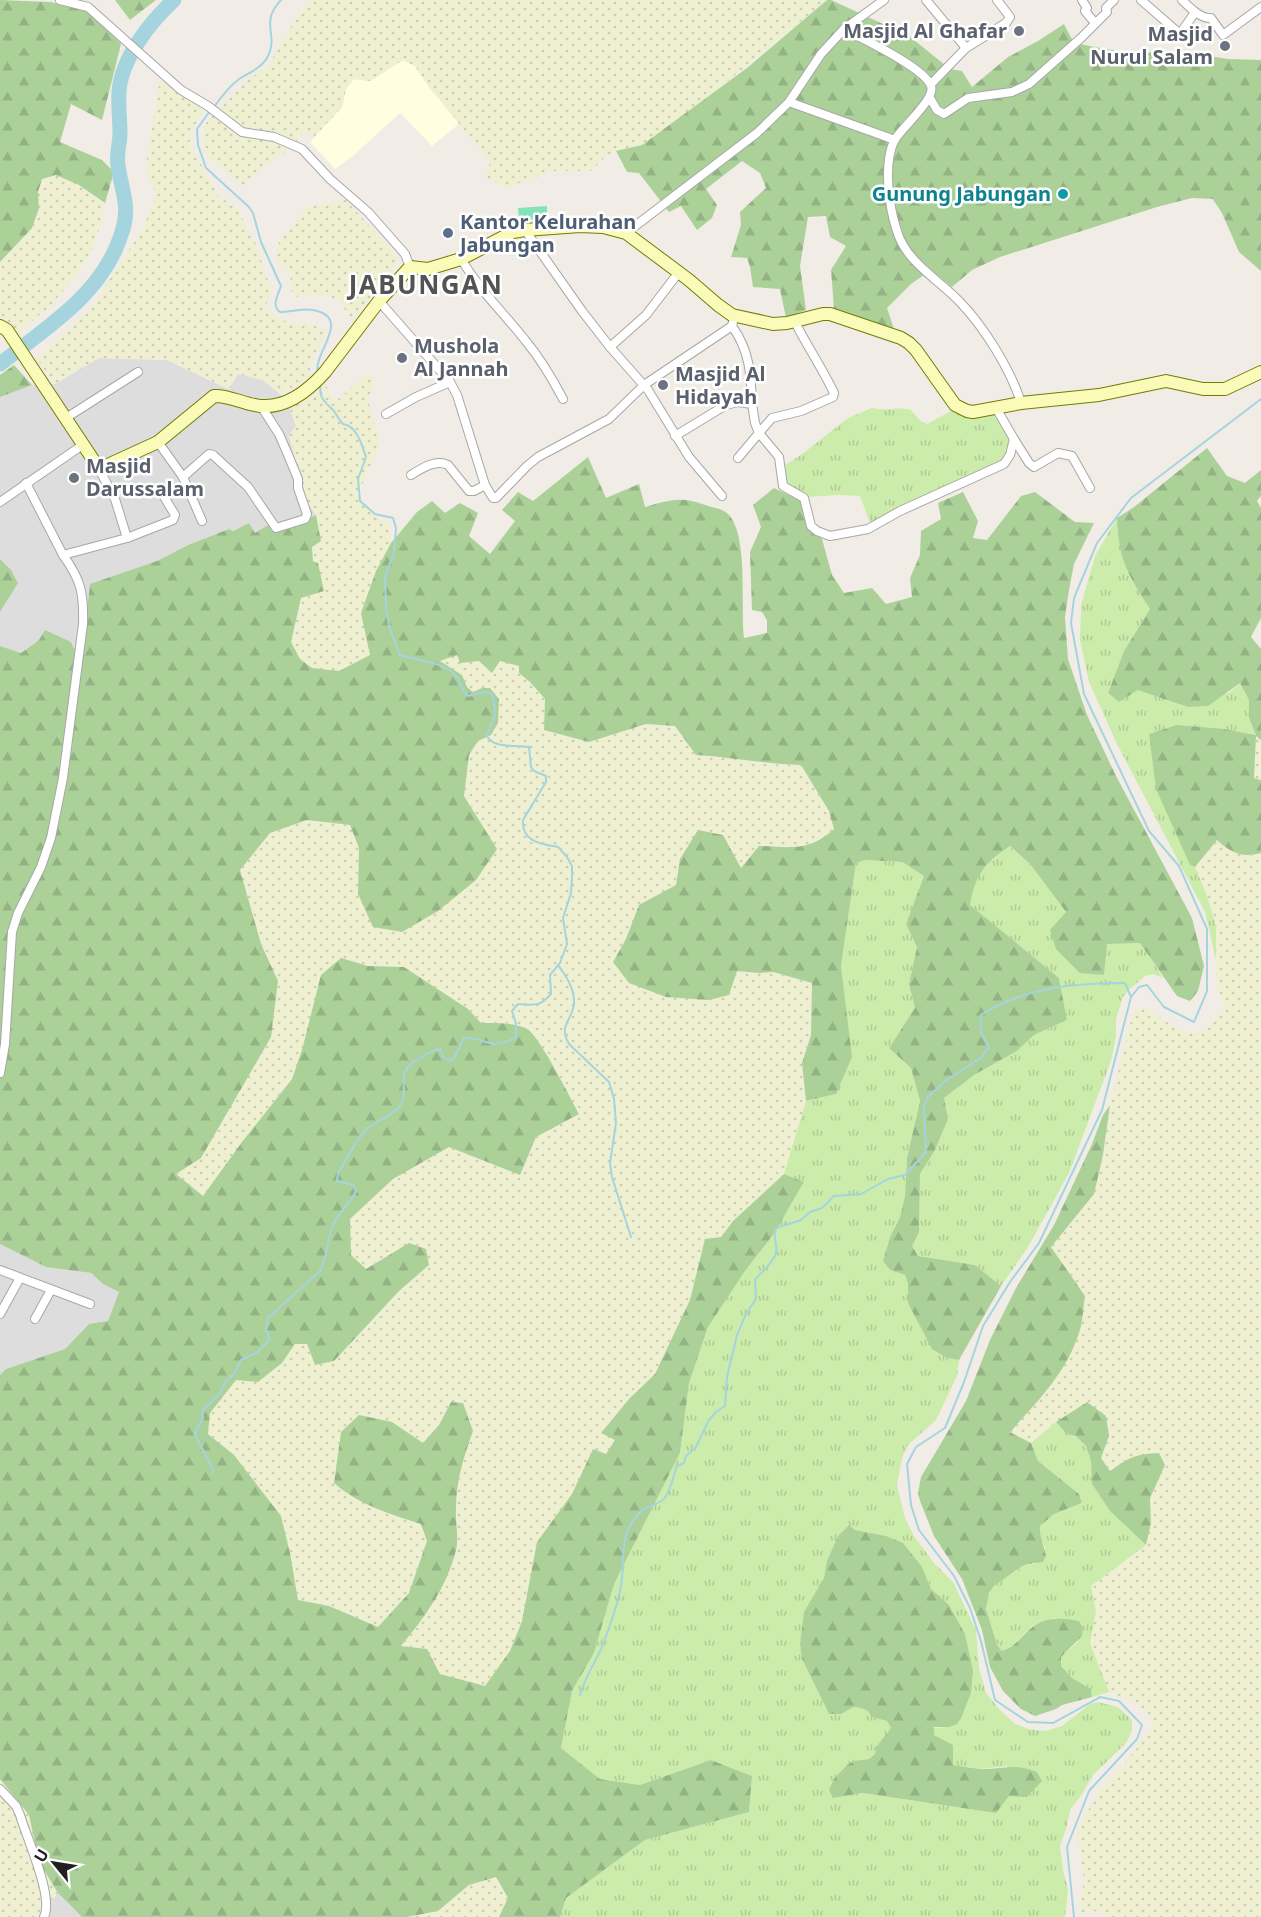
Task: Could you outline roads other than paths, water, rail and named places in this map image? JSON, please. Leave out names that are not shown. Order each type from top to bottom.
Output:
[{"type":"street","points":[[60,0],[88,3],[126,42],[181,90],[208,106],[242,132],[274,137],[302,149],[330,179],[368,212],[405,254],[410,267]]},
{"type":"street","points":[[626,233],[757,133],[789,102],[821,54],[844,29],[884,0]]},
{"type":"street","points":[[926,0],[966,48]]},
{"type":"street","points":[[931,84],[966,48],[1008,20],[1009,14],[997,0]]},
{"type":"street","points":[[1082,0],[1087,7],[1085,11],[1095,23]]},
{"type":"street","points":[[930,98],[938,110],[944,114],[968,98],[1012,92],[1029,84],[1107,12],[1106,8],[1114,0]]},
{"type":"street","points":[[1141,0],[1179,34],[1195,12]]},
{"type":"street","points":[[1182,0],[1195,12],[1211,18],[1223,35],[1261,7]]},
{"type":"street","points":[[844,29],[902,60],[931,84],[930,98],[895,140],[889,162],[888,188],[900,242],[907,253],[972,316],[1011,375],[1021,403]]},
{"type":"street","points":[[789,102],[895,140]]},
{"type":"street","points":[[410,267],[428,269],[462,259],[513,232],[525,230],[580,226],[603,227],[626,233],[679,272],[732,320],[746,349],[751,369],[752,404],[759,434],[778,457],[783,486],[804,498],[813,529],[830,536],[868,529],[900,511],[1004,464],[1010,455],[1014,439]]},
{"type":"street","points":[[525,230],[610,347],[644,385],[689,457],[722,496]]},
{"type":"street","points":[[462,259],[485,296],[525,340],[549,373],[563,399]]},
{"type":"street","points":[[98,467],[104,468],[158,442],[213,396],[261,406],[290,401],[321,377],[379,302],[410,267]]},
{"type":"street","points":[[610,347],[646,315],[679,272]]},
{"type":"street","points":[[379,302],[450,382],[457,395],[485,485],[492,498],[496,498],[538,457],[609,419],[644,385],[732,320],[773,324],[795,322],[830,314],[901,338],[916,350],[955,405],[973,412],[1021,403],[1099,395],[1166,381],[1203,389],[1225,389],[1261,372]]},
{"type":"street","points":[[738,458],[772,418],[801,411],[833,397],[834,393],[822,367],[803,339],[795,322]]},
{"type":"street","points":[[0,326],[7,330],[98,467],[115,500],[127,538]]},
{"type":"street","points":[[66,418],[138,372]]},
{"type":"street","points":[[386,414],[450,382]]},
{"type":"street","points":[[675,436],[726,405],[738,402],[752,404]]},
{"type":"street","points":[[183,477],[208,454],[213,455],[248,487],[276,528],[305,519],[307,514],[298,490],[298,479],[279,434],[261,406]]},
{"type":"street","points":[[996,408],[1029,463],[1034,467],[1058,453],[1072,456],[1090,488]]},
{"type":"street","points":[[158,442],[183,477],[202,521]]},
{"type":"street","points":[[0,502],[84,444]]},
{"type":"street","points":[[411,475],[422,468],[440,462],[445,463],[469,491],[485,485]]},
{"type":"street","points":[[0,1073],[5,1044],[12,932],[18,914],[41,867],[51,838],[63,778],[83,624],[84,600],[81,586],[26,483]]},
{"type":"street","points":[[63,555],[127,538],[173,520],[175,515],[163,495]]},
{"type":"street","points":[[0,1270],[90,1304]]},
{"type":"street","points":[[0,1314],[20,1278]]},
{"type":"street","points":[[35,1319],[51,1290]]},
{"type":"street","points":[[0,1789],[16,1806],[20,1815],[47,1894],[47,1910],[44,1917]]},
{"type":"waterway","points":[[0,364],[72,307],[88,291],[114,254],[126,214],[118,161],[121,79],[138,42],[174,0]]},
{"type":"waterway","points":[[214,107],[239,79],[266,60],[272,42],[271,16],[281,0]]},
{"type":"waterway","points":[[210,111],[197,129],[198,145],[206,168],[253,213],[261,242],[281,286],[276,300],[277,310],[280,312],[313,310],[325,314],[330,320],[329,337],[320,356],[318,373]]},
{"type":"waterway","points":[[213,1473],[195,1433],[203,1418],[202,1411],[220,1393],[241,1360],[258,1352],[270,1339],[266,1330],[268,1318],[320,1271],[333,1225],[356,1191],[353,1185],[337,1181],[338,1173],[358,1139],[366,1130],[400,1106],[404,1096],[404,1075],[409,1066],[418,1059],[437,1049],[441,1050],[443,1057],[449,1061],[453,1060],[464,1038],[494,1044],[516,1037],[516,1024],[512,1011],[518,1004],[536,1004],[551,994],[550,975],[560,963],[567,944],[563,918],[571,893],[572,866],[558,847],[534,841],[525,833],[523,827],[523,820],[546,782],[546,776],[534,771],[531,767],[529,747],[500,745],[494,743],[486,735],[492,725],[494,715],[491,693],[483,692],[468,696],[457,677],[449,670],[436,664],[400,655],[390,629],[386,609],[385,576],[394,553],[396,528],[393,518],[375,514],[360,501],[358,479],[366,457],[363,447],[352,428],[343,424],[323,400],[320,384]]},
{"type":"waterway","points":[[1074,1917],[1067,1847],[1089,1791],[1137,1739],[1142,1725],[1119,1701],[1100,1697],[1053,1723],[1028,1722],[995,1700],[981,1641],[970,1608],[954,1576],[919,1530],[911,1505],[907,1464],[916,1447],[945,1428],[983,1326],[1010,1282],[1039,1243],[1102,1110],[1131,997],[1139,987],[1147,985],[1164,1007],[1194,1022],[1207,991],[1207,929],[1179,866],[1149,831],[1084,694],[1071,623],[1074,598],[1097,543],[1131,498],[1261,399]]},
{"type":"waterway","points":[[558,965],[569,983],[574,998],[573,1010],[565,1027],[566,1038],[569,1044],[609,1082],[614,1099],[616,1123],[610,1163],[612,1177],[631,1237]]},
{"type":"waterway","points":[[580,1695],[601,1649],[617,1604],[627,1531],[643,1510],[665,1498],[676,1467],[684,1463],[686,1456],[696,1447],[709,1420],[725,1406],[727,1377],[737,1335],[746,1314],[756,1299],[755,1280],[775,1256],[776,1228],[801,1220],[810,1212],[822,1208],[834,1196],[861,1194],[888,1179],[905,1175],[926,1152],[924,1108],[927,1098],[945,1081],[982,1057],[989,1047],[981,1033],[981,1015],[1015,998],[1050,988],[1125,983],[1131,997]]},
{"type":"place","name":"Masjid Al Ghafar","points":[[1019,31]]},
{"type":"place","name":"Masjid Nurul Salam","points":[[1225,46]]},
{"type":"place","name":"Gunung Jabungan","points":[[1063,194]]},
{"type":"place","name":"Kantor Kelurahan Jabungan","points":[[448,233]]},
{"type":"place","name":"Mushola Al Jannah","points":[[402,358]]},
{"type":"place","name":"Masjid Al Hidayah","points":[[663,385]]},
{"type":"place","name":"Masjid Darussalam","points":[[74,478]]},
{"type":"district","name":"JABUNGAN","points":[[426,285]]}]
